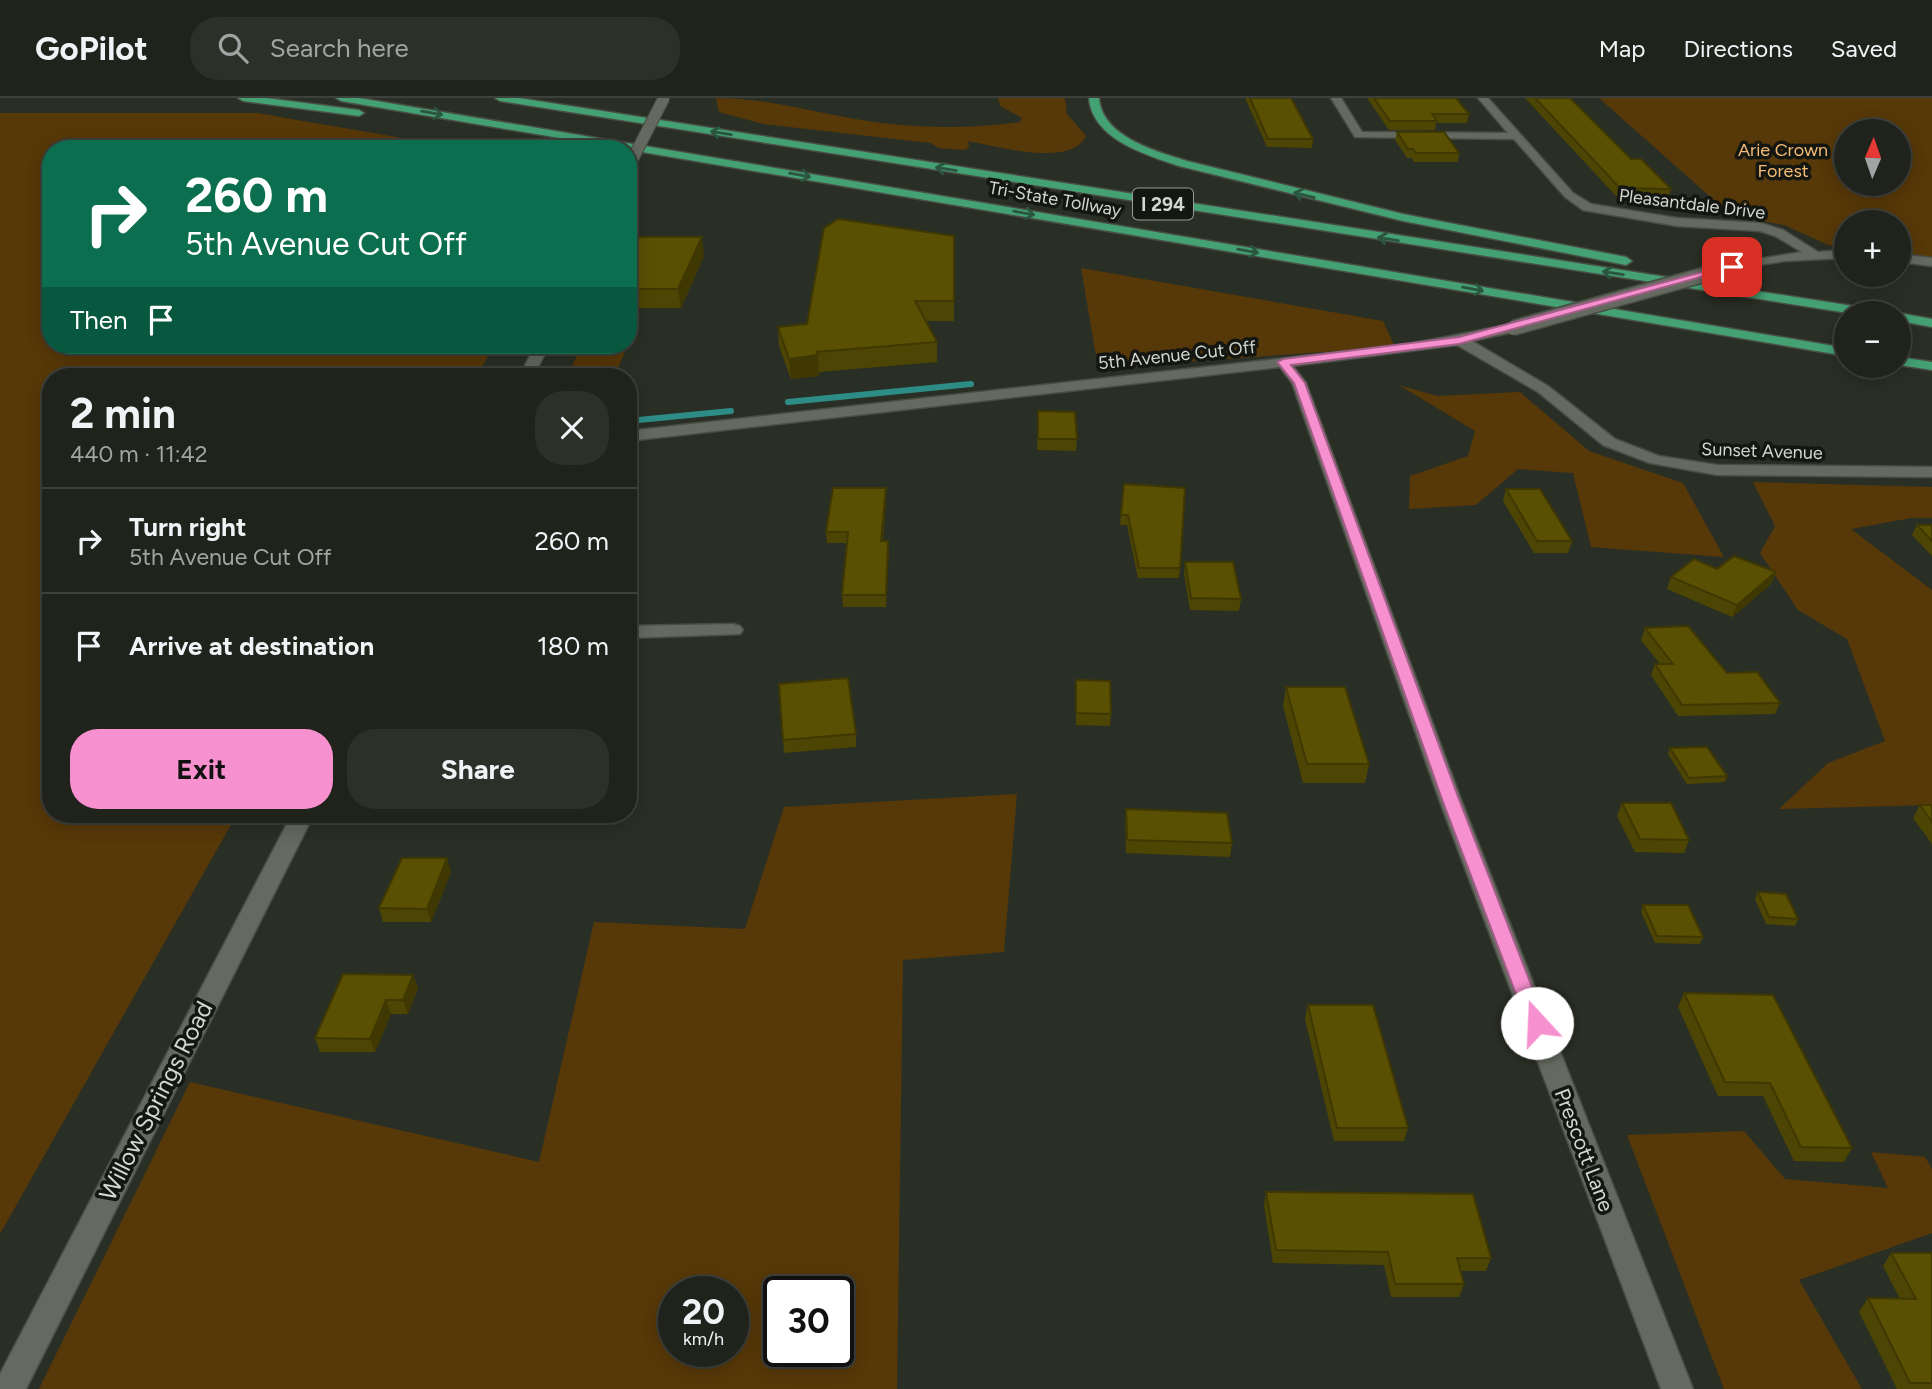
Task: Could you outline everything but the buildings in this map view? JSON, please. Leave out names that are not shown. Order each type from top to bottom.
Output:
[{"type":"highway","points":[[243,98],[530,140]]},
{"type":"highway","name":"Tri-State Tollway","points":[[341,98],[590,140]]},
{"type":"highway","name":"Tri-State Tollway","points":[[500,98],[1834,307]]},
{"type":"highway","points":[[1094,98],[1094,107],[1100,120],[1111,130],[1158,155],[1195,167],[1401,218],[1642,264],[1826,306]]},
{"type":"highway","name":"Tri-State Tollway","points":[[637,148],[1834,350]]},
{"type":"highway","points":[[637,154],[733,164]]},
{"type":"highway","points":[[1911,319],[1932,323]]},
{"type":"highway","points":[[1911,362],[1932,366]]},
{"type":"street","points":[[637,150],[664,98]]},
{"type":"street","points":[[1336,98],[1359,135],[1515,136]]},
{"type":"street","name":"Pleasantdale Drive","points":[[1483,98],[1569,195],[1587,207],[1677,222],[1761,228],[1779,233],[1813,254]]},
{"type":"street","name":"5th Avenue Cut Off","points":[[637,435],[1459,340],[1513,328],[1751,262],[1834,254]]},
{"type":"street","points":[[1911,259],[1932,262]]},
{"type":"street","name":"Sunset Avenue","points":[[1459,340],[1543,389],[1609,442],[1656,460],[1717,470],[1932,472]]},
{"type":"street","name":"Prescott Lane","points":[[1283,362],[1299,383],[1451,802],[1677,1389]]},
{"type":"street","points":[[637,632],[733,630]]},
{"type":"street","name":"Willow Springs Road","points":[[9,1389],[298,823]]},
{"type":"green space","points":[[716,98],[778,104],[881,123],[950,127],[1020,122],[1022,118],[1000,106],[998,98],[1065,98],[1067,114],[1086,136],[1078,146],[1049,153],[1014,150],[968,141],[969,147],[965,150],[939,148],[930,143],[763,124],[719,112]]},
{"type":"green space","name":"Arie Crown Forest","points":[[1599,98],[1932,98],[1932,257],[1911,254],[1911,210],[1834,210],[1834,246],[1784,225],[1732,216]]},
{"type":"green space","points":[[0,113],[257,113],[414,140],[42,140],[42,354],[489,354],[481,368],[42,368],[42,823],[232,823],[0,1234]]},
{"type":"green space","points":[[1081,268],[1383,321],[1395,347],[1098,368]]},
{"type":"green space","points":[[578,354],[624,354],[618,368],[571,368]]},
{"type":"green space","points":[[1399,385],[1437,396],[1520,392],[1589,451],[1683,483],[1724,557],[1591,547],[1573,473],[1518,469],[1476,505],[1409,509],[1410,476],[1468,456],[1475,431]]},
{"type":"green space","points":[[1753,482],[1932,487],[1932,518],[1911,518],[1851,529],[1932,590],[1932,805],[1779,809],[1828,763],[1885,741],[1847,639],[1798,610],[1760,553],[1775,526]]},
{"type":"green space","points":[[1017,794],[1004,952],[903,960],[897,1389],[39,1389],[190,1082],[539,1162],[594,922],[745,929],[784,807]]},
{"type":"green space","points":[[1744,1131],[1785,1179],[1888,1188],[1871,1152],[1925,1157],[1932,1169],[1932,1233],[1799,1280],[1862,1389],[1724,1389],[1627,1135]]},
{"type":"waterway","points":[[788,402],[971,384]]},
{"type":"waterway","points":[[637,420],[731,411]]},
{"type":"route","points":[[1537,1023],[1451,802],[1299,383],[1283,362],[1404,349],[1459,340],[1513,328],[1732,267]]}]
